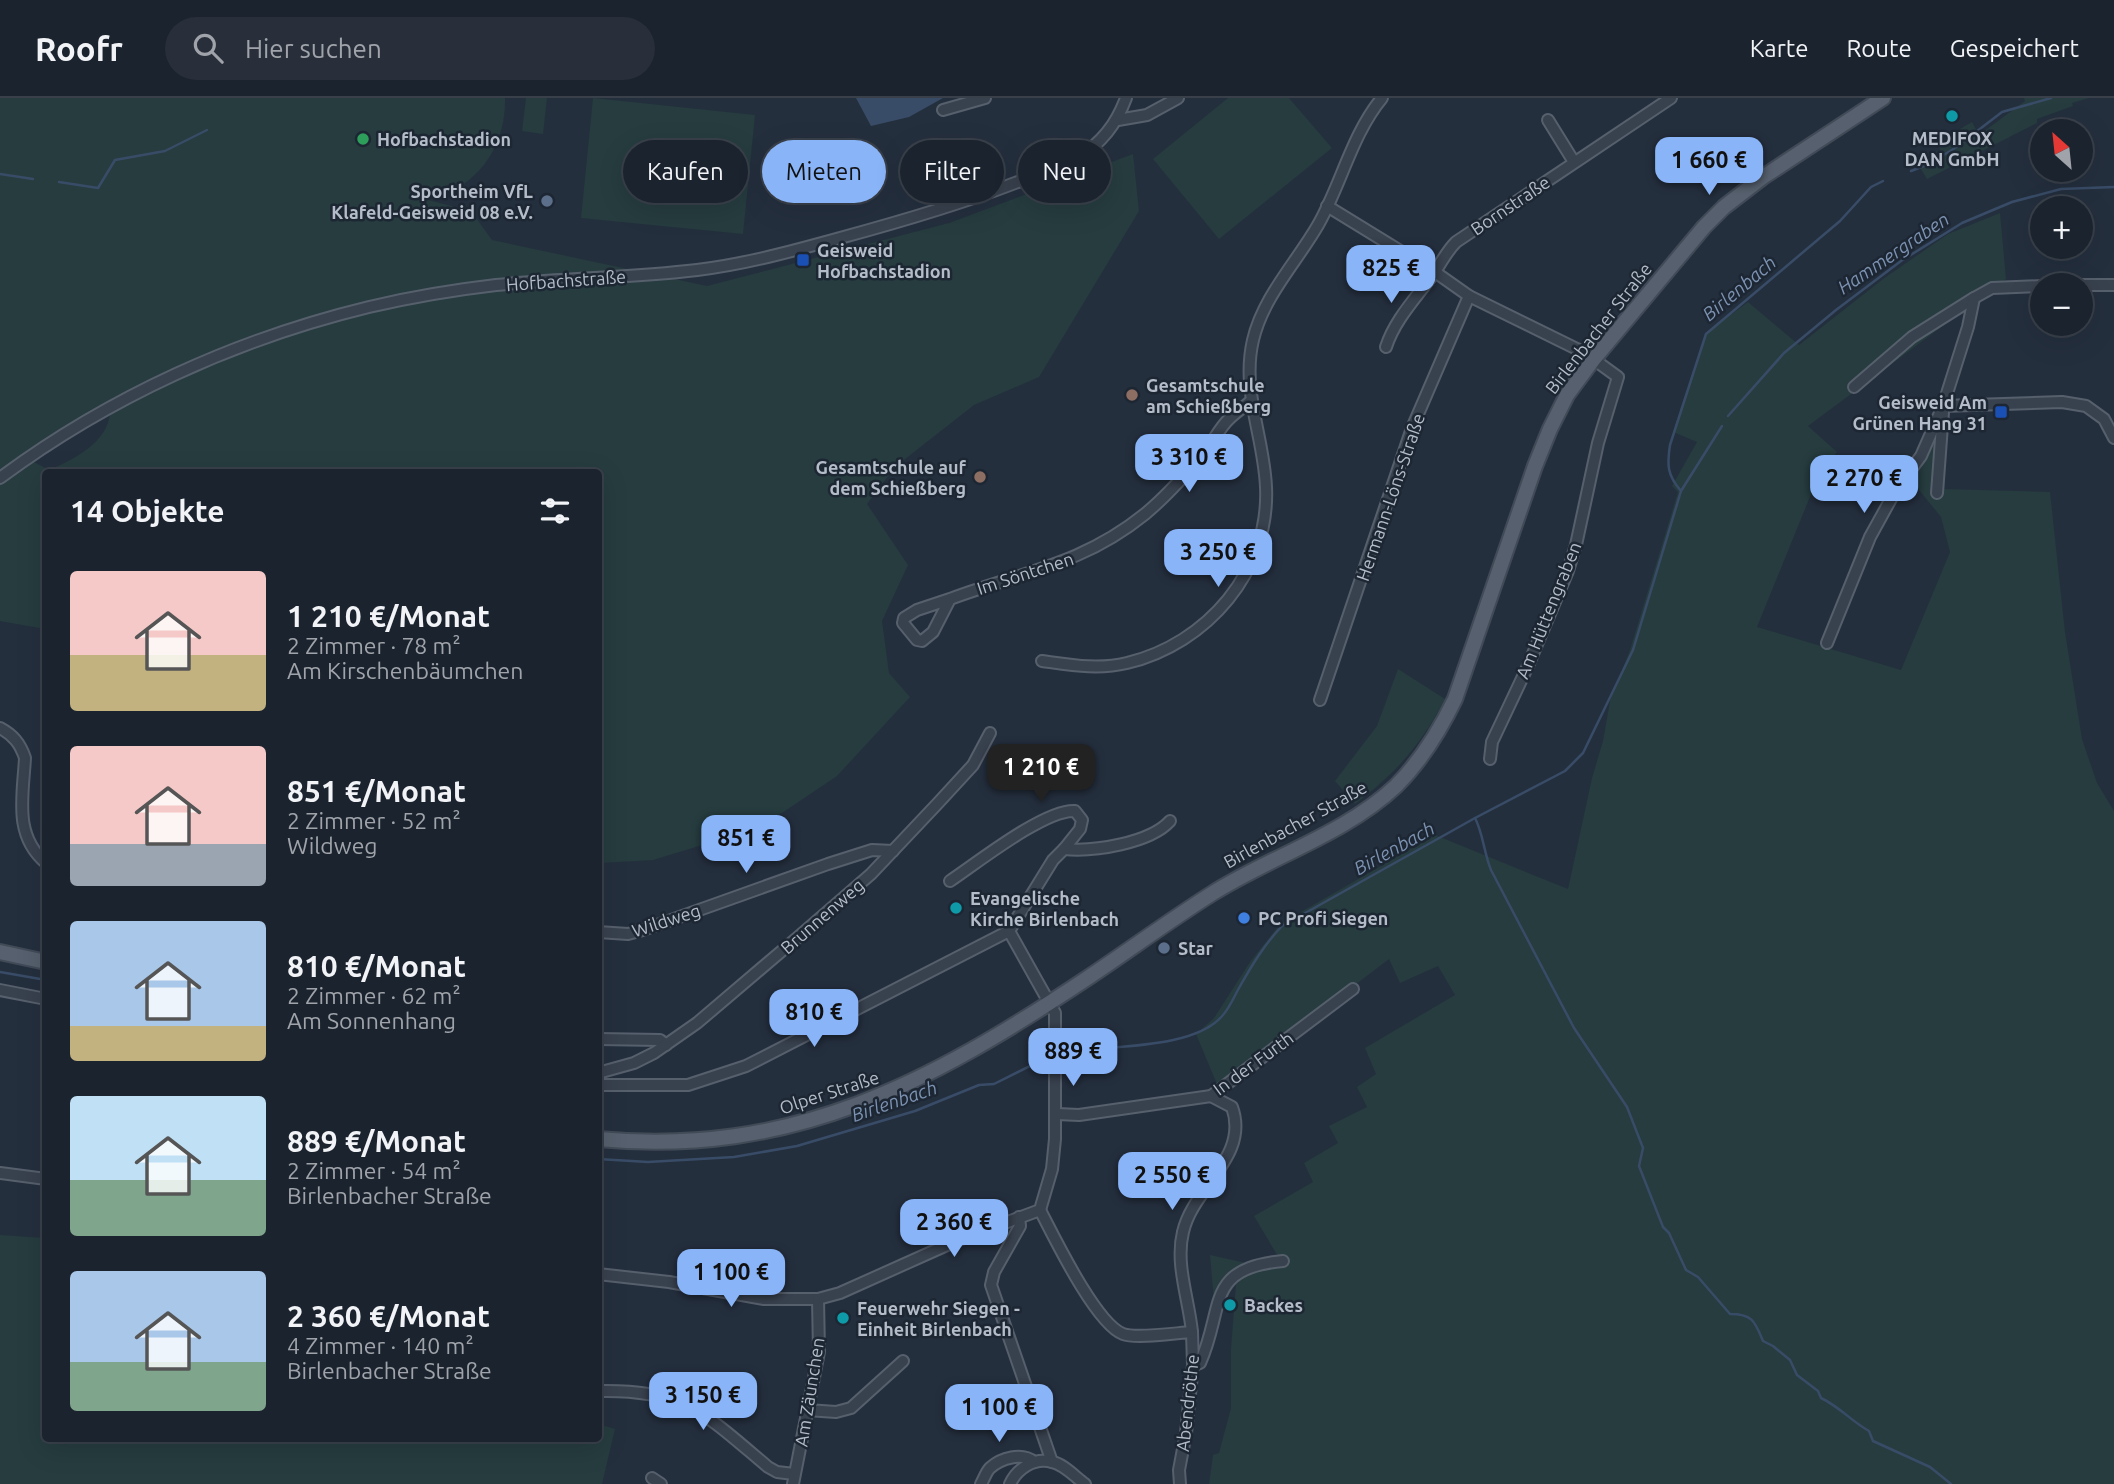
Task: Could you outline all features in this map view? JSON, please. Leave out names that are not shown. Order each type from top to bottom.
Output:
[{"type":"main road","name":"Birlenbacher Straße","points":[[1049,1003],[1231,882],[1366,809],[1396,786],[1444,723],[1455,699],[1549,429],[1567,395],[1704,227],[1724,207],[1763,177],[1883,98]]},
{"type":"main road","points":[[0,953],[42,961]]},
{"type":"main road","name":"Olper Straße","points":[[602,1139],[676,1142],[728,1138],[828,1116],[875,1099],[933,1072],[1049,1003]]},
{"type":"street","points":[[943,110],[985,98]]},
{"type":"street","name":"Hofbachstraße","points":[[0,478],[77,427],[147,388],[237,348],[291,329],[369,307],[463,290],[697,270],[762,258],[969,201],[1074,161],[1097,144],[1118,120],[1126,98]]},
{"type":"street","points":[[1118,120],[1147,115],[1178,98]]},
{"type":"street","points":[[1042,661],[1090,667],[1126,663],[1165,650],[1181,642],[1213,617],[1231,597],[1247,572],[1258,546],[1266,510],[1265,461],[1251,401],[1250,360],[1258,324],[1327,206],[1362,130],[1382,98]]},
{"type":"street","name":"Bornstraße","points":[[1386,347],[1391,332],[1432,270],[1456,242],[1671,98]]},
{"type":"street","points":[[1548,120],[1574,162]]},
{"type":"street","points":[[1327,206],[1432,270],[1469,296],[1585,353],[1593,360]]},
{"type":"street","points":[[2093,285],[2114,285]]},
{"type":"street","points":[[1854,387],[1912,337],[1974,298],[1993,288],[2030,286]]},
{"type":"street","name":"Hermann-Löns-Straße","points":[[1320,700],[1412,428],[1469,296]]},
{"type":"street","points":[[1827,643],[1870,537],[1897,488],[1921,456],[1943,406],[1968,327],[1974,298]]},
{"type":"street","name":"Am Hüttengraben","points":[[1490,759],[1492,742],[1527,668],[1568,571],[1576,545],[1598,443],[1618,377],[1593,360]]},
{"type":"street","name":"Im Söntchen","points":[[950,599],[933,632],[922,640],[917,640],[903,623],[904,618],[917,610],[950,599],[1044,570],[1080,555],[1116,535],[1146,513],[1177,483],[1208,448],[1228,419],[1251,401]]},
{"type":"street","points":[[1943,406],[2062,402],[2086,406],[2104,418],[2114,438]]},
{"type":"street","points":[[1937,493],[1943,406]]},
{"type":"street","points":[[0,728],[9,733],[22,749],[25,758],[23,828],[29,845],[42,859]]},
{"type":"street","name":"Brunnenweg","points":[[602,1072],[634,1063],[697,1023],[871,874],[973,765],[977,744],[990,733]]},
{"type":"street","points":[[602,1085],[688,1085],[746,1066],[1009,931],[1053,860],[1080,829],[1082,820],[1076,811],[1063,812],[1038,822],[950,881]]},
{"type":"street","points":[[1065,849],[1107,846],[1153,834],[1163,829],[1170,821]]},
{"type":"street","name":"Wildweg","points":[[602,932],[628,934],[643,930],[872,850],[893,851]]},
{"type":"street","points":[[602,1274],[669,1282],[764,1299],[818,1299],[839,1293],[956,1241],[1041,1210],[1052,1169],[1057,1114],[1055,1013],[1009,931]]},
{"type":"street","name":"In der Furth","points":[[1057,1114],[1079,1115],[1211,1096],[1353,989]]},
{"type":"street","points":[[0,990],[42,998]]},
{"type":"street","points":[[602,1040],[660,1040],[666,1045]]},
{"type":"street","points":[[1192,1332],[1182,1267],[1182,1234],[1192,1208],[1226,1160],[1236,1129],[1232,1107],[1211,1096]]},
{"type":"street","points":[[0,1173],[42,1178]]},
{"type":"street","name":"Abendröthe","points":[[1041,1210],[1067,1264],[1114,1329],[1127,1335],[1192,1332],[1192,1365],[1186,1433],[1179,1470],[1180,1484]]},
{"type":"street","points":[[1019,1217],[1020,1226],[994,1272],[991,1284],[1052,1461],[1085,1484]]},
{"type":"street","points":[[1192,1365],[1200,1363],[1205,1352],[1221,1292],[1230,1278],[1248,1267],[1283,1261]]},
{"type":"street","name":"Am Zäunchen","points":[[794,1479],[819,1352],[818,1299]]},
{"type":"street","points":[[807,1410],[836,1412],[850,1408],[862,1400],[902,1361]]},
{"type":"street","points":[[602,1391],[644,1392],[687,1405],[708,1416],[768,1467],[794,1479]]},
{"type":"street","points":[[981,1484],[988,1470],[1002,1460],[1014,1457],[1030,1458],[1034,1462]]},
{"type":"street","points":[[1010,1484],[1015,1474],[1034,1462],[1052,1461]]},
{"type":"green space","points":[[0,98],[505,98],[498,141],[484,165],[447,194],[424,199],[471,211],[492,240],[707,286],[949,223],[1018,197],[1018,203],[1111,203],[1111,162],[1133,154],[1139,211],[1039,377],[974,405],[895,467],[867,504],[908,565],[882,621],[889,673],[910,697],[837,776],[782,813],[709,843],[653,860],[602,863],[602,469],[51,469],[88,449],[103,433],[110,413],[60,442],[34,462],[47,469],[42,469],[42,628],[0,621]]},
{"type":"green space","points":[[526,98],[547,98],[543,134],[522,131]]},
{"type":"green space","points":[[593,98],[755,115],[748,184],[748,140],[623,140],[623,203],[746,203],[743,234],[581,218]]},
{"type":"green space","points":[[1228,98],[1289,98],[1332,148],[1219,239],[1153,159]]},
{"type":"green space","points":[[2024,98],[2089,98],[2037,119],[2030,119],[2030,127],[1927,179],[1919,166],[1910,169],[1907,165],[1940,150],[1939,141],[1972,122],[1979,135],[2025,101]]},
{"type":"green space","points":[[2000,213],[2006,279],[1808,426],[1837,452],[1816,482],[1757,627],[1901,670],[1950,552],[1941,517],[1911,480],[1930,428],[1948,430],[1943,489],[2050,492],[2065,632],[2082,739],[2097,783],[2114,811],[2114,1484],[1209,1484],[1213,1455],[1219,1453],[1231,1408],[1231,1349],[1236,1284],[1214,1301],[1210,1255],[1246,1263],[1279,1258],[1254,1216],[1313,1182],[1304,1163],[1338,1143],[1329,1126],[1367,1107],[1357,1087],[1376,1074],[1365,1048],[1455,995],[1438,966],[1400,983],[1389,959],[1219,1089],[1196,1034],[1214,1018],[1250,962],[1280,924],[1435,835],[1568,889],[1610,701],[1630,650],[1678,492],[1672,486],[1697,442],[1673,432],[1705,334],[1748,302],[1799,345],[1883,279],[1948,234]]},
{"type":"green space","points":[[1398,669],[1445,699],[1427,730],[1406,757],[1355,804],[1335,781],[1377,726]]},
{"type":"green space","points":[[0,1235],[42,1238],[42,1442],[602,1442],[602,1425],[615,1429],[602,1484],[0,1484]]},
{"type":"water","points":[[856,98],[943,98],[909,117],[871,126]]},
{"type":"waterway","name":"Birlenbach","points":[[1911,171],[1929,164],[1955,148],[2002,112],[2051,98]]},
{"type":"waterway","points":[[59,182],[98,188],[115,160],[165,151],[207,130]]},
{"type":"waterway","points":[[0,174],[33,179]]},
{"type":"waterway","name":"Birlenbach","points":[[1059,1053],[1170,1041],[1209,1027],[1223,1015],[1249,971],[1282,926],[1565,771],[1583,753],[1633,650],[1681,491],[1669,470],[1670,445],[1706,334],[1840,221],[1871,187],[1883,181]]},
{"type":"waterway","name":"Hammergraben","points":[[1728,416],[1784,353],[1836,310],[1901,261],[1962,223],[2012,202],[2061,189],[2114,187]]},
{"type":"waterway","name":"Hammergraben","points":[[1681,491],[1722,426]]},
{"type":"waterway","points":[[1475,818],[1491,870],[1574,1028],[1627,1107],[1643,1148],[1639,1166],[1663,1227],[1669,1233],[1686,1270],[1698,1277],[1730,1314],[1752,1320],[1763,1341],[1790,1360],[1797,1375],[1818,1391],[1821,1398],[1869,1431],[1873,1441],[1930,1467],[1951,1484]]},
{"type":"waterway","name":"Birlenbach","points":[[0,972],[42,979]]},
{"type":"waterway","name":"Birlenbach","points":[[602,1159],[648,1162],[734,1157],[797,1146],[915,1111],[979,1085],[994,1084],[1052,1055]]},
{"type":"place","name":"MEDIFOX DAN GmbH","points":[[1952,116]]},
{"type":"place","name":"Hofbachstadion","points":[[363,139]]},
{"type":"place","name":"Sportheim VfL Klafeld-Geisweid 08 e.V.","points":[[547,201]]},
{"type":"place","name":"Geisweid Hofbachstadion","points":[[803,260]]},
{"type":"place","name":"Gesamtschule am Schießberg","points":[[1132,395]]},
{"type":"place","name":"Geisweid Am Grünen Hang 31","points":[[2001,412]]},
{"type":"place","name":"Gesamtschule auf dem Schießberg","points":[[980,477]]},
{"type":"place","name":"Evangelische Kirche Birlenbach","points":[[956,908]]},
{"type":"place","name":"PC Profi Siegen","points":[[1244,918]]},
{"type":"place","name":"Star","points":[[1164,948]]},
{"type":"place","name":"Backes","points":[[1230,1305]]},
{"type":"place","name":"Feuerwehr Siegen - Einheit Birlenbach","points":[[843,1318]]}]
